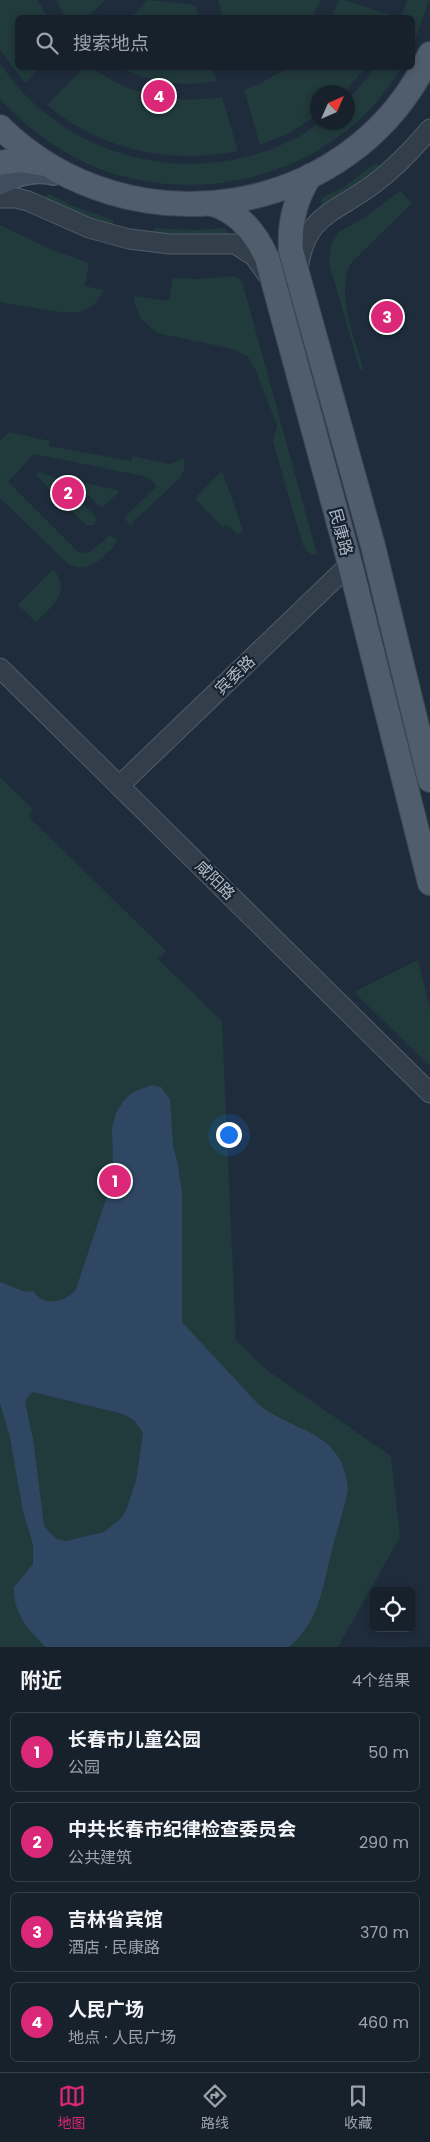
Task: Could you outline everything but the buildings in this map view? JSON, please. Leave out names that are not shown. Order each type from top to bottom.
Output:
[{"type":"main road","points":[[0,127],[19,144],[49,165],[72,178],[102,190],[148,202],[172,204],[213,204],[243,200],[266,194],[310,176],[344,155],[369,136],[401,101],[424,70],[430,54]]},
{"type":"main road","points":[[0,162],[20,160],[49,165]]},
{"type":"main road","points":[[0,184],[22,173],[34,172],[47,172],[72,178]]},
{"type":"main road","name":"民康路","points":[[310,176],[300,193],[292,223],[291,251],[374,546],[430,780]]},
{"type":"main road","name":"民康路","points":[[213,204],[234,214],[258,240],[267,258],[350,564],[430,883]]},
{"type":"street","points":[[297,276],[302,245],[315,224],[334,209],[375,183],[415,146],[430,129]]},
{"type":"street","points":[[0,198],[16,198],[28,201],[89,228],[130,239],[170,244],[235,244],[254,256],[274,285]]},
{"type":"street","name":"宾委路","points":[[119,786],[350,564]]},
{"type":"street","name":"咸阳路","points":[[0,668],[430,1093]]},
{"type":"green space","points":[[0,0],[38,0],[46,15],[15,15],[15,70],[0,50]]},
{"type":"green space","points":[[56,0],[105,0],[90,15],[64,15]]},
{"type":"green space","points":[[148,0],[195,5],[198,15],[133,15]]},
{"type":"green space","points":[[218,0],[321,0],[313,15],[222,15]]},
{"type":"green space","points":[[339,0],[344,0],[391,15],[332,15]]},
{"type":"green space","points":[[407,0],[429,0],[415,40],[415,15],[402,15]]},
{"type":"green space","points":[[0,63],[23,92],[49,116],[79,136],[112,150],[146,160],[182,164],[218,162],[272,149],[302,135],[310,129],[346,130],[304,158],[262,174],[219,183],[175,185],[130,178],[88,164],[52,144],[0,99]]},
{"type":"green space","points":[[15,70],[38,70],[25,83]]},
{"type":"green space","points":[[81,70],[93,70],[136,91],[160,97],[197,99],[222,97],[238,151],[213,155],[187,156],[137,150],[113,143],[90,133],[47,105]]},
{"type":"green space","points":[[126,70],[214,70],[217,81],[192,84],[168,82]]},
{"type":"green space","points":[[284,70],[364,70],[350,85],[310,85],[310,120],[289,133],[260,145],[244,90]]},
{"type":"green space","points":[[373,70],[400,70],[374,105],[355,122],[355,92]]},
{"type":"green space","points":[[374,164],[378,164],[382,169],[324,207],[321,205],[322,198],[345,186]]},
{"type":"green space","points":[[400,191],[412,203],[350,264],[346,276],[346,303],[363,369],[360,370],[329,263],[331,244],[339,232],[365,217]]},
{"type":"green space","points":[[49,194],[70,205],[113,220],[114,226],[112,228],[43,201],[44,197]]},
{"type":"green space","points":[[0,225],[50,249],[89,263],[85,286],[104,290],[100,297],[89,308],[75,312],[54,311],[0,302]]},
{"type":"green space","points":[[155,228],[197,230],[223,228],[229,233],[228,236],[197,241],[152,233]]},
{"type":"green space","points":[[235,276],[242,281],[317,554],[311,555],[303,546],[273,442],[277,425],[255,369],[247,356],[233,349],[157,333],[142,320],[135,305],[134,296],[169,301],[173,278],[198,279]]},
{"type":"green space","points":[[9,432],[50,441],[49,446],[131,461],[132,456],[170,464],[184,458],[184,470],[180,478],[130,525],[124,518],[157,486],[148,477],[34,454],[8,482],[78,552],[89,553],[110,535],[117,539],[112,548],[95,563],[80,568],[74,567],[68,564],[0,498],[0,441]]},
{"type":"green space","points":[[222,471],[243,530],[238,535],[226,524],[223,527],[196,500],[196,497]]},
{"type":"green space","points":[[40,472],[56,478],[95,516],[94,525],[86,525],[38,477],[36,474]]},
{"type":"green space","points":[[80,482],[119,492],[102,508],[78,485]]},
{"type":"green space","points":[[53,569],[59,577],[61,592],[54,604],[36,622],[18,605]]},
{"type":"green space","points":[[0,777],[33,809],[28,816],[166,951],[158,959],[222,1021],[236,1340],[267,1370],[391,1456],[400,1537],[372,1587],[370,1587],[370,1590],[338,1647],[0,1647]]},
{"type":"green space","points":[[418,960],[430,1009],[430,1066],[356,994],[356,991]]},
{"type":"water","points":[[152,1085],[161,1087],[170,1100],[173,1145],[182,1192],[182,1322],[259,1405],[316,1436],[328,1445],[338,1456],[345,1471],[348,1490],[320,1599],[308,1624],[289,1647],[46,1647],[23,1620],[16,1605],[14,1587],[33,1564],[33,1545],[23,1511],[10,1438],[0,1403],[0,1282],[26,1292],[33,1291],[38,1296],[49,1301],[61,1300],[76,1289],[111,1184],[113,1163],[112,1128],[116,1113],[124,1100],[133,1092]],"holes":[[[33,1392],[123,1414],[134,1420],[143,1433],[136,1481],[126,1510],[121,1518],[104,1532],[66,1541],[57,1539],[44,1525],[33,1439],[25,1402]]]},
{"type":"place","name":"人民广场","points":[[159,96]]},
{"type":"place","name":"吉林省宾馆","points":[[387,317]]},
{"type":"place","name":"中共长春市纪律检查委员会","points":[[68,493]]},
{"type":"place","name":"长春市儿童公园","points":[[115,1181]]}]
